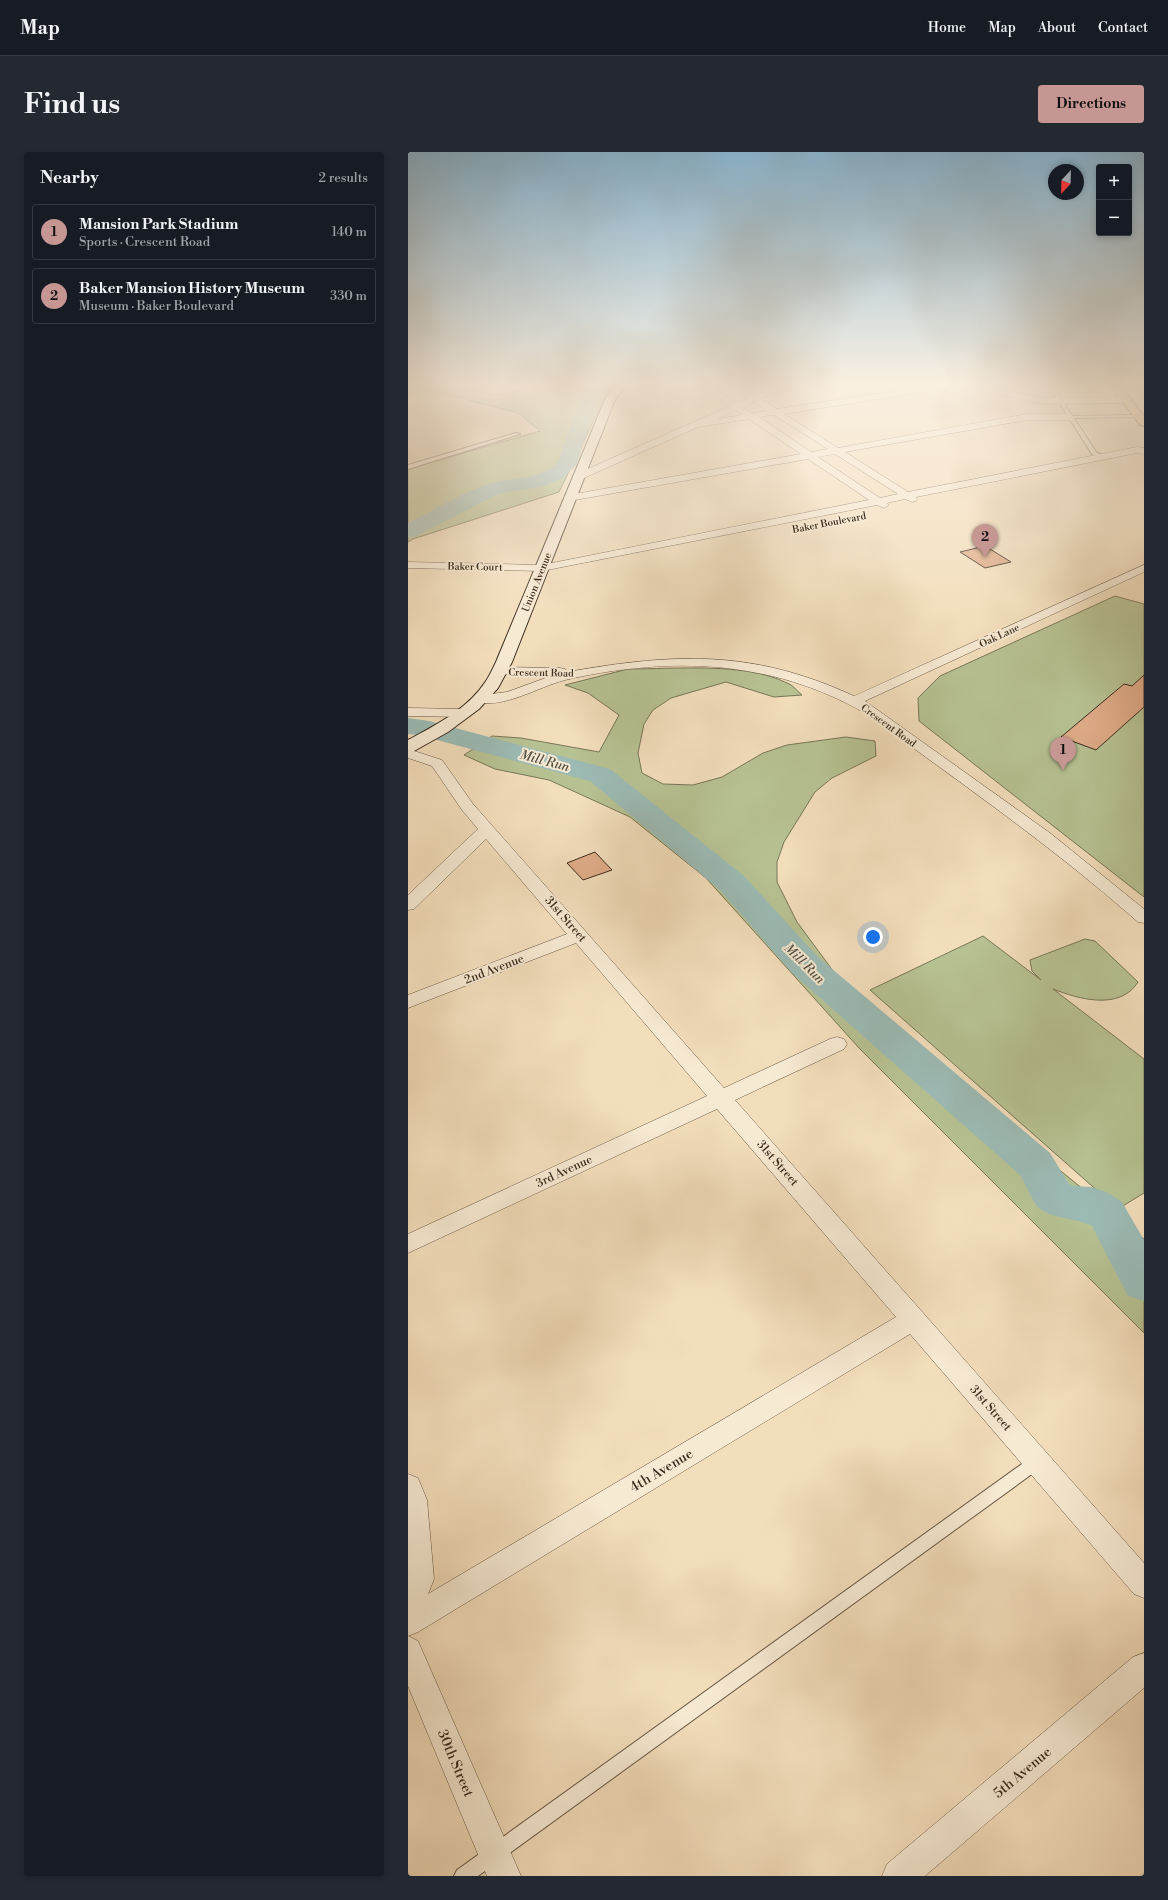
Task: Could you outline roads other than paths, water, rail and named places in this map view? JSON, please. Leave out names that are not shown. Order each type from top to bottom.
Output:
[{"type":"main road","name":"Union Avenue","points":[[408,747],[444,727],[464,713],[480,699],[491,686],[499,671],[569,498],[584,465]]},
{"type":"street","points":[[580,476],[604,465]]},
{"type":"street","points":[[569,498],[753,465]]},
{"type":"street","points":[[827,465],[890,509]]},
{"type":"street","points":[[858,465],[919,504]]},
{"type":"street","name":"Baker Boulevard","points":[[539,574],[879,501],[1060,465]]},
{"type":"street","name":"Baker Boulevard","points":[[539,574],[919,504],[1111,465]]},
{"type":"street","name":"Baker Court","points":[[408,565],[539,574]]},
{"type":"street","name":"Oak Lane","points":[[854,701],[1144,568]]},
{"type":"street","name":"Crescent Road","points":[[480,699],[509,696],[551,680],[584,673],[668,662],[713,662],[735,664],[785,675],[811,683],[854,701],[1029,826],[1144,918]]},
{"type":"street","name":"Crescent Road","points":[[499,671],[584,673]]},
{"type":"street","points":[[408,712],[464,713]]},
{"type":"street","name":"31st Street","points":[[408,754],[437,763],[467,807],[1144,1584]]},
{"type":"street","points":[[408,905],[487,829]]},
{"type":"street","name":"2nd Avenue","points":[[408,1002],[580,935]]},
{"type":"street","name":"3rd Avenue","points":[[408,1244],[836,1044]]},
{"type":"street","name":"4th Avenue","points":[[408,1622],[914,1319]]},
{"type":"street","points":[[408,1487],[413,1500],[420,1579],[408,1605]]},
{"type":"street","name":"30th Street","points":[[408,1651],[500,1865]]},
{"type":"street","name":"5th Avenue","points":[[899,1876],[1144,1668]]},
{"type":"lane","points":[[463,1876],[500,1865],[1038,1461]]},
{"type":"waterway","name":"Mill Run","points":[[408,531],[493,489],[545,480],[556,474],[565,465]]},
{"type":"waterway","name":"Mill Run","points":[[408,726],[419,727],[600,775],[732,883],[805,965],[1035,1164],[1054,1196],[1071,1203],[1091,1204],[1107,1214],[1144,1282]]},
{"type":"place","name":"Baker Mansion History Museum","points":[[985,557]]},
{"type":"place","name":"Mansion Park Stadium","points":[[1063,770]]}]
